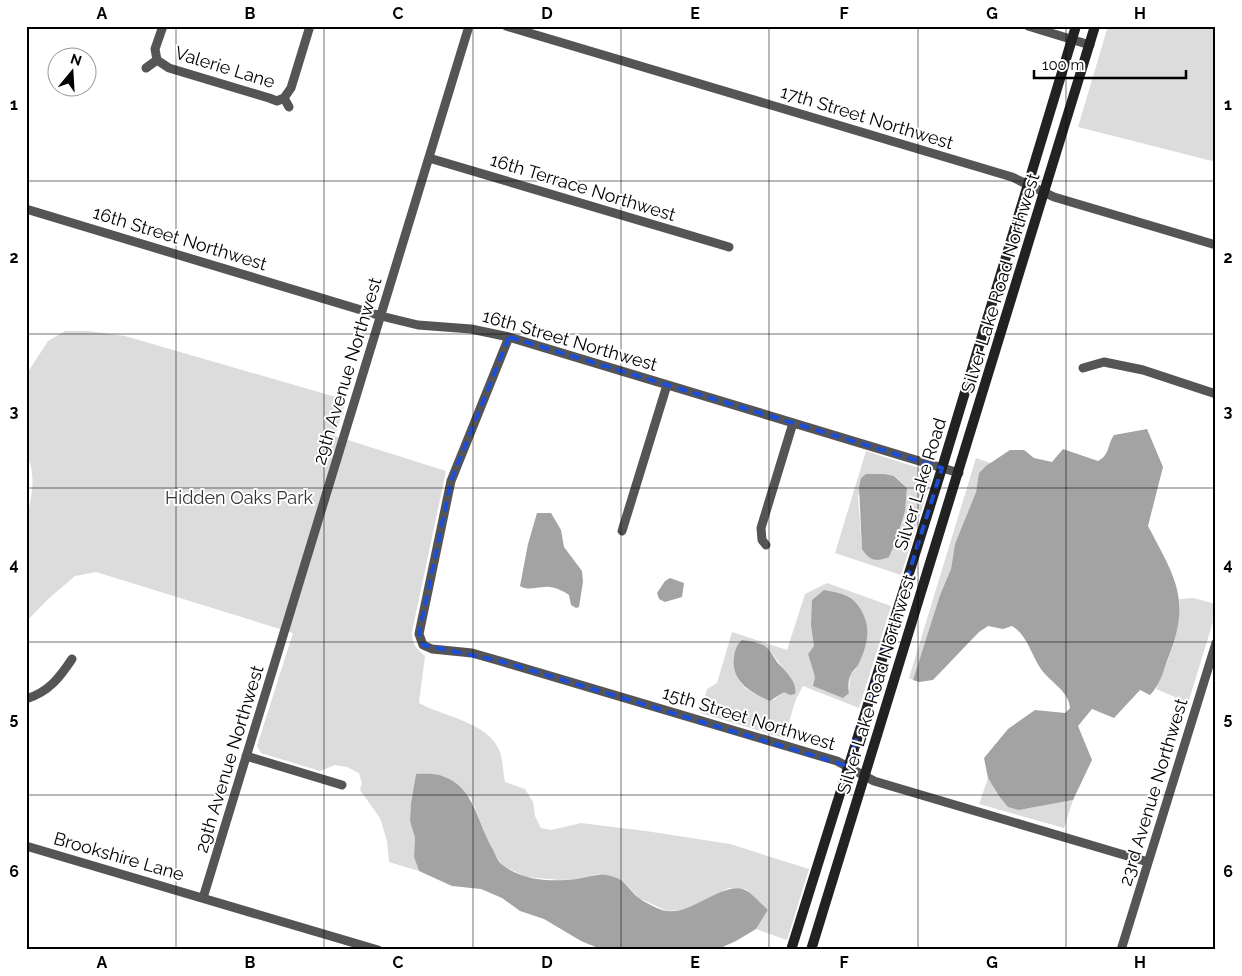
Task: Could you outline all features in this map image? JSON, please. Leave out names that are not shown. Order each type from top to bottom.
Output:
[{"type":"main road","name":"Silver Lake Road","points":[[791,950],[942,468],[1076,26]]},
{"type":"main road","name":"Silver Lake Road Northwest","points":[[811,950],[1096,26]]},
{"type":"street","name":"Valerie Lane","points":[[163,26],[155,49],[157,60],[162,64],[169,68],[286,102],[310,26]]},
{"type":"street","name":"29th Avenue Northwest","points":[[204,898],[470,26]]},
{"type":"street","name":"17th Street Northwest","points":[[506,26],[1012,177],[1044,193],[1216,245]]},
{"type":"street","points":[[1028,26],[1090,45]]},
{"type":"street","name":"Valerie Lane","points":[[146,68],[157,60]]},
{"type":"street","name":"16th Terrace Northwest","points":[[429,158],[729,248]]},
{"type":"street","name":"16th Street Northwest","points":[[26,209],[381,316],[418,325],[471,329],[509,337],[959,473]]},
{"type":"street","name":"15th Street Northwest","points":[[509,337],[451,481],[419,634],[423,645],[432,649],[472,653],[837,761],[864,776],[889,785],[1148,862]]},
{"type":"street","points":[[1083,368],[1104,362],[1143,370],[1216,394]]},
{"type":"street","points":[[622,531],[667,385]]},
{"type":"street","points":[[766,545],[762,540],[761,528],[793,423]]},
{"type":"street","name":"23rd Avenue Northwest","points":[[1121,950],[1216,643]]},
{"type":"street","points":[[26,699],[44,692],[52,685],[72,659]]},
{"type":"street","points":[[246,756],[342,785]]},
{"type":"street","name":"Brookshire Lane","points":[[26,846],[378,950]]},
{"type":"highlighted area","points":[[509,337],[942,468],[848,766],[500,661],[423,645],[419,634],[451,481]]},
{"type":"green space","points":[[1108,26],[1216,26],[1216,162],[1078,127]]},
{"type":"green space","name":"Hidden Oaks Park","points":[[65,331],[88,331],[125,336],[346,400],[335,436],[446,471],[412,632],[415,646],[425,656],[419,703],[476,727],[494,742],[501,755],[505,782],[525,789],[533,802],[535,816],[541,828],[551,830],[581,823],[646,831],[730,844],[809,869],[787,940],[756,929],[768,910],[745,889],[729,888],[697,904],[680,910],[667,911],[639,898],[625,883],[598,874],[578,879],[560,880],[526,877],[502,865],[489,844],[471,798],[416,774],[410,821],[415,838],[414,857],[419,871],[389,862],[387,841],[380,818],[360,790],[362,783],[359,773],[347,767],[335,765],[320,771],[261,753],[257,746],[293,633],[96,572],[75,576],[48,599],[26,622],[25,538],[33,481],[30,463],[26,454],[26,375],[48,341]]},
{"type":"green space","points":[[866,451],[925,470],[930,475],[931,480],[901,575],[835,553]],"holes":[[[872,474],[895,476],[907,488],[901,523],[889,557],[862,549],[858,496]]]},
{"type":"green space","points":[[976,458],[991,463],[979,473],[976,492],[955,544],[951,569],[940,595],[913,680],[909,678]]},
{"type":"green space","points":[[827,583],[891,606],[859,708],[803,686],[796,699],[784,738],[700,713],[707,689],[717,683],[732,632],[787,650],[805,594]],"holes":[[[814,639],[857,668],[850,675],[849,693],[826,691],[814,686],[815,677],[808,654],[814,646]],[[757,642],[776,658],[789,679],[780,695],[774,700],[755,694],[747,689],[737,677],[735,669],[736,649]]]},
{"type":"green space","points":[[1193,598],[1216,604],[1216,612],[1186,710],[1181,707],[1182,700],[1156,689],[1176,634],[1179,599]]},
{"type":"green space","points":[[988,778],[999,796],[1019,810],[1073,800],[1064,828],[979,804]]},
{"type":"shaded area","points":[[1147,429],[1163,467],[1148,526],[1173,576],[1179,606],[1179,622],[1175,640],[1164,670],[1150,695],[1140,690],[1114,718],[1092,709],[1078,726],[1092,760],[1073,800],[1019,810],[1008,807],[988,778],[984,758],[1008,729],[1035,710],[1065,713],[1070,708],[1067,698],[1045,674],[1018,630],[1012,626],[1003,629],[988,626],[979,632],[933,680],[919,682],[913,680],[940,595],[951,569],[955,544],[976,492],[979,473],[1010,450],[1024,450],[1034,458],[1052,462],[1063,449],[1098,461],[1105,456],[1114,435]]},
{"type":"shaded area","points":[[866,474],[894,476],[907,488],[905,511],[896,541],[889,557],[880,560],[871,558],[862,549],[859,487],[861,478]]},
{"type":"shaded area","points":[[537,513],[551,513],[561,530],[564,547],[582,571],[583,582],[579,607],[576,608],[571,605],[569,595],[558,589],[548,587],[526,588],[520,586],[528,544]]},
{"type":"shaded area","points":[[670,578],[684,583],[682,597],[665,602],[659,599],[657,593],[665,581]]},
{"type":"shaded area","points":[[824,590],[843,594],[853,600],[861,609],[866,622],[865,647],[858,665],[850,676],[848,684],[849,693],[843,698],[813,686],[815,677],[808,654],[814,646],[811,625],[812,600]]},
{"type":"shaded area","points":[[742,640],[757,643],[767,648],[793,681],[795,694],[790,695],[784,692],[770,701],[743,685],[734,666],[736,650]]},
{"type":"shaded area","points":[[416,774],[439,775],[453,781],[461,788],[468,796],[498,860],[502,865],[521,875],[539,879],[558,880],[600,875],[609,876],[622,881],[645,902],[664,911],[676,911],[686,908],[718,893],[737,888],[745,890],[754,896],[768,910],[756,929],[716,950],[603,950],[581,941],[544,919],[520,911],[502,898],[481,889],[452,886],[419,871],[414,857],[415,838],[410,821]]}]
